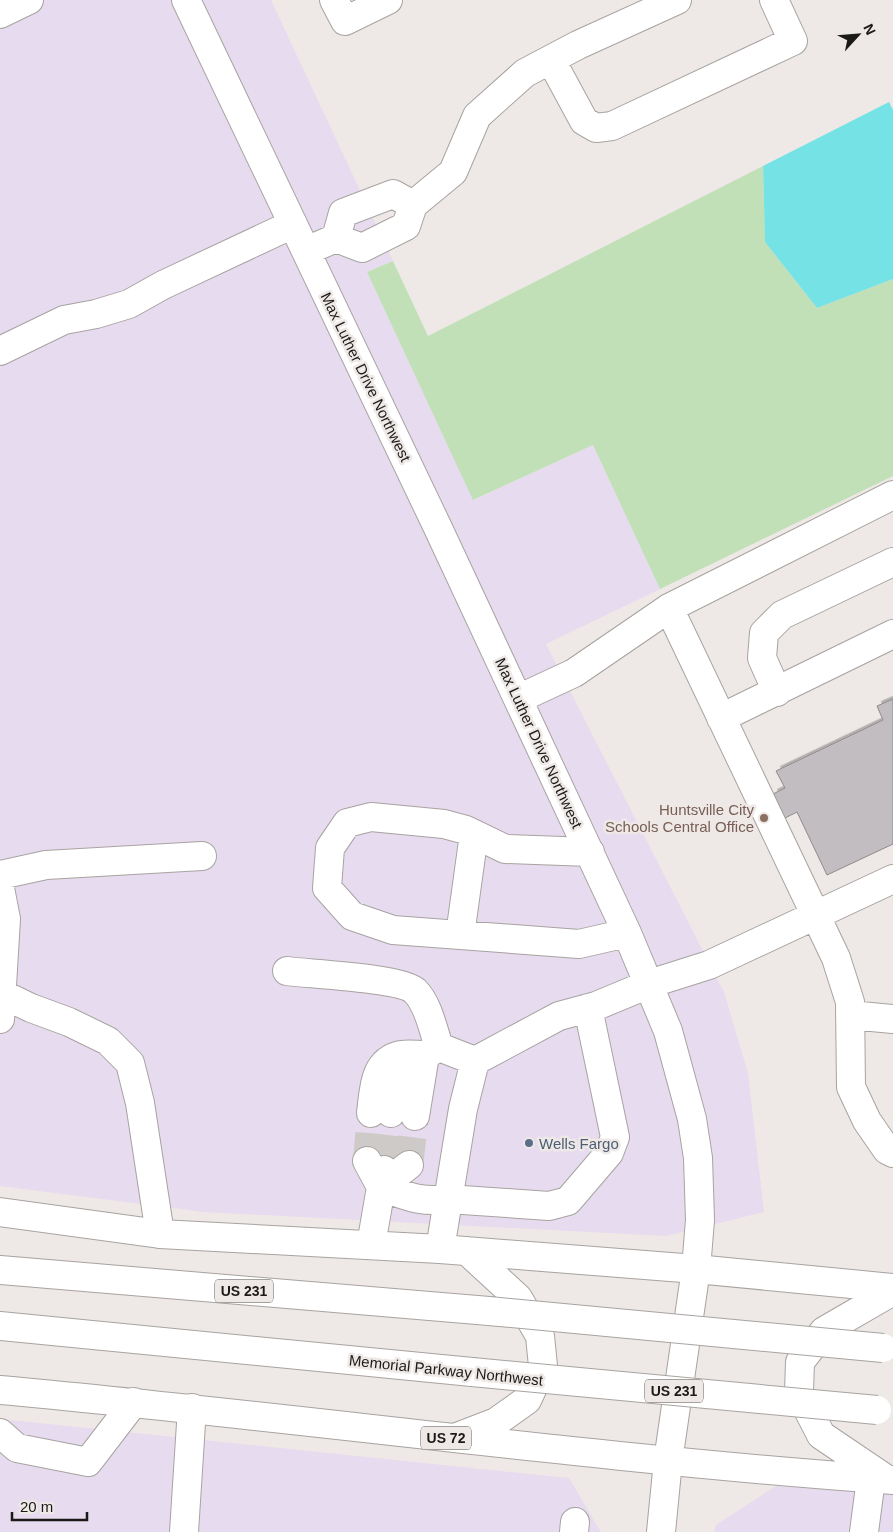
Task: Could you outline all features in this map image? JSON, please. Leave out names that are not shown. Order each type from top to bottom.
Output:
[{"type":"main road","points":[[0,14],[29,0]]},
{"type":"main road","name":"Max Luther Drive Northwest","points":[[186,0],[590,852],[627,933],[668,1031],[692,1120],[698,1158],[700,1220],[696,1269],[668,1461],[661,1532]]},
{"type":"main road","points":[[334,0],[345,21],[388,0]]},
{"type":"main road","points":[[306,251],[336,238],[362,248],[406,226],[412,205],[453,172],[477,116],[525,73],[551,60],[629,10],[677,0]]},
{"type":"main road","points":[[551,60],[584,122],[596,128],[612,126],[794,41],[774,0]]},
{"type":"main road","points":[[336,238],[343,213],[392,194],[412,205]]},
{"type":"main road","points":[[0,351],[64,320],[96,314],[128,304],[171,281],[293,224]]},
{"type":"main road","points":[[518,699],[574,673],[669,608],[893,495]]},
{"type":"main road","points":[[777,692],[762,658],[764,633],[782,615],[893,562]]},
{"type":"main road","points":[[669,608],[836,958],[850,1002],[851,1087],[867,1121],[887,1150],[893,1153]]},
{"type":"main road","points":[[721,718],[893,634]]},
{"type":"main road","points":[[590,852],[505,849],[474,834],[444,824],[371,817],[347,823],[330,848],[328,888],[352,916],[393,930],[579,944],[627,933]]},
{"type":"main road","points":[[460,935],[474,834]]},
{"type":"main road","points":[[0,876],[46,865],[202,856]]},
{"type":"main road","points":[[432,1051],[475,1061],[559,1016],[588,1008],[649,984],[709,966],[893,879]]},
{"type":"main road","points":[[0,888],[6,919],[0,1001],[31,1008],[69,1022],[108,1041],[130,1063],[140,1103],[160,1234]]},
{"type":"main road","points":[[287,971],[392,982],[414,990],[424,1004],[432,1051]]},
{"type":"main road","points":[[371,1245],[386,1166],[412,1198],[432,1201],[448,1199],[549,1206],[568,1201],[609,1153],[615,1137],[588,1008]]},
{"type":"main road","points":[[850,1015],[893,1019]]},
{"type":"main road","points":[[392,1114],[396,1083],[432,1051]]},
{"type":"main road","points":[[440,1249],[463,1110],[475,1061]]},
{"type":"main road","points":[[0,1212],[160,1234],[468,1251],[696,1269],[893,1290]]},
{"type":"main road","points":[[454,1439],[496,1422],[527,1400],[542,1366],[540,1336],[518,1298],[468,1251]]},
{"type":"main road","name":"US 231","points":[[0,1270],[488,1310],[888,1348]]},
{"type":"main road","points":[[864,1532],[884,1480],[821,1435],[799,1392],[800,1362],[824,1331],[893,1290]]},
{"type":"main road","name":"Memorial Parkway Northwest","points":[[0,1326],[885,1411]]},
{"type":"main road","name":"US 72","points":[[0,1390],[192,1408],[454,1439],[668,1461],[884,1480]]},
{"type":"main road","points":[[0,1433],[17,1448],[88,1462],[134,1402]]},
{"type":"main road","points":[[184,1532],[192,1408]]},
{"type":"shaded area","points":[[0,0],[271,0],[393,261],[367,272],[474,500],[593,445],[660,589],[546,644],[724,992],[748,1073],[764,1212],[666,1236],[204,1212],[0,1186]]},
{"type":"shaded area","points":[[0,1419],[569,1478],[601,1532],[0,1532]]},
{"type":"shaded area","points":[[776,1486],[893,1494],[893,1532],[714,1532],[716,1525]]},
{"type":"green space","points":[[763,166],[765,242],[817,308],[893,279],[893,476],[660,589],[593,445],[473,500],[367,272],[393,261],[428,336]]},
{"type":"water","points":[[889,102],[893,110],[893,279],[817,308],[765,242],[763,166]]},
{"type":"building","points":[[893,699],[893,844],[827,875],[797,812],[785,818],[773,794],[785,788],[776,771],[883,720],[877,706]]},
{"type":"tunnel","points":[[367,1161],[371,1113]]},
{"type":"tunnel","points":[[385,1163],[391,1113]]},
{"type":"tunnel","points":[[409,1165],[415,1116]]},
{"type":"place","name":"Huntsville City Schools Central Office","points":[[764,818]]},
{"type":"place","name":"Wells Fargo","points":[[529,1143]]}]
